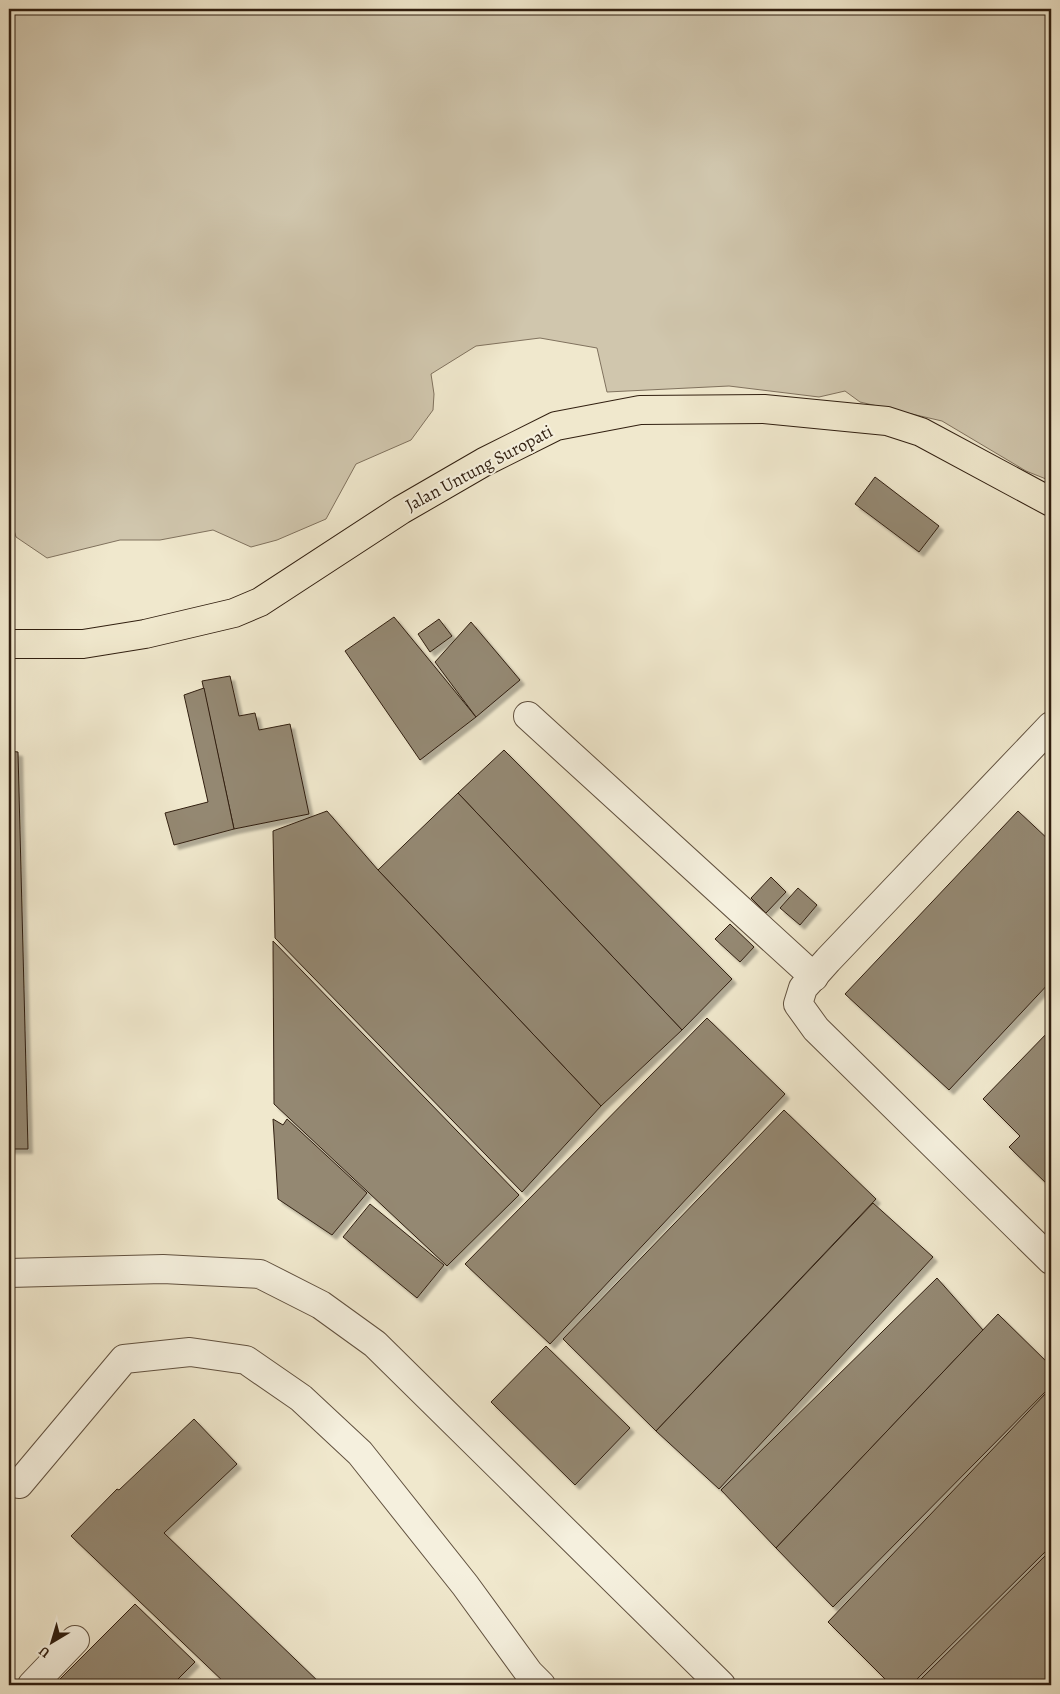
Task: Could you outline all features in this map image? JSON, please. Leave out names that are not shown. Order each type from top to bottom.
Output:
[{"type":"main road","name":"Jalan Untung Suropati","points":[[9,644],[83,644],[146,634],[234,613],[260,602],[401,510],[484,462],[556,426],[640,410],[764,409],[887,421],[921,432],[1051,502]]},
{"type":"lane","points":[[528,716],[814,977]]},
{"type":"lane","points":[[1051,726],[803,988],[798,1004],[816,1029],[1051,1260]]},
{"type":"lane","points":[[9,1273],[163,1269],[260,1274],[321,1305],[375,1344],[721,1685]]},
{"type":"lane","points":[[19,1484],[124,1359],[190,1352],[246,1360],[300,1398],[360,1452],[465,1585],[529,1673],[541,1685]]},
{"type":"lane","points":[[32,1685],[75,1640]]},
{"type":"shaded area","points":[[9,9],[1051,9],[1051,481],[1026,471],[942,421],[860,402],[845,391],[819,397],[729,386],[607,392],[597,348],[540,338],[476,346],[431,374],[434,394],[433,410],[411,440],[356,464],[326,519],[277,540],[251,547],[213,530],[160,540],[120,540],[47,558],[16,537],[9,513]]},
{"type":"building","points":[[875,477],[939,526],[919,552],[855,504]]},
{"type":"building","points":[[394,617],[476,717],[420,760],[345,651]]},
{"type":"building","points":[[439,619],[452,636],[430,652],[418,634]]},
{"type":"building","points":[[471,622],[520,680],[476,717],[435,662]]},
{"type":"building","points":[[230,676],[239,716],[255,713],[259,730],[290,724],[309,814],[234,829],[202,681]]},
{"type":"building","points":[[204,688],[234,829],[174,845],[165,813],[208,802],[184,695]]},
{"type":"building","points":[[504,750],[732,979],[682,1030],[458,793]]},
{"type":"building","points":[[9,751],[18,752],[28,1149],[9,1149]]},
{"type":"building","points":[[458,793],[682,1030],[601,1106],[378,870]]},
{"type":"building","points":[[327,811],[378,870],[601,1106],[522,1192],[275,938],[273,831]]},
{"type":"building","points":[[1018,811],[1051,842],[1051,981],[949,1090],[845,994]]},
{"type":"building","points":[[771,877],[786,892],[766,913],[751,898]]},
{"type":"building","points":[[798,888],[817,905],[800,925],[780,908]]},
{"type":"building","points":[[730,924],[754,947],[740,962],[715,939]]},
{"type":"building","points":[[273,941],[519,1195],[447,1266],[274,1104]]},
{"type":"building","points":[[707,1018],[785,1094],[550,1344],[465,1264]]},
{"type":"building","points":[[1051,1029],[1051,1188],[1009,1147],[1020,1136],[983,1099]]},
{"type":"building","points":[[784,1110],[876,1199],[656,1431],[563,1339]]},
{"type":"building","points":[[273,1119],[283,1125],[287,1119],[367,1193],[332,1235],[278,1199]]},
{"type":"building","points":[[873,1203],[933,1257],[719,1489],[656,1431]]},
{"type":"building","points":[[370,1204],[444,1265],[417,1298],[343,1237]]},
{"type":"building","points":[[937,1278],[983,1330],[776,1548],[721,1490]]},
{"type":"building","points":[[998,1314],[1051,1366],[1051,1386],[833,1607],[776,1548]]},
{"type":"building","points":[[546,1346],[630,1428],[575,1485],[491,1402]]},
{"type":"building","points":[[1047,1392],[1051,1396],[1051,1546],[911,1685],[891,1685],[828,1622]]},
{"type":"building","points":[[194,1419],[237,1464],[164,1533],[322,1685],[227,1685],[71,1536],[117,1489],[119,1490]]},
{"type":"building","points":[[1051,1550],[1051,1685],[915,1685]]},
{"type":"building","points":[[135,1604],[195,1662],[172,1685],[54,1685]]}]
